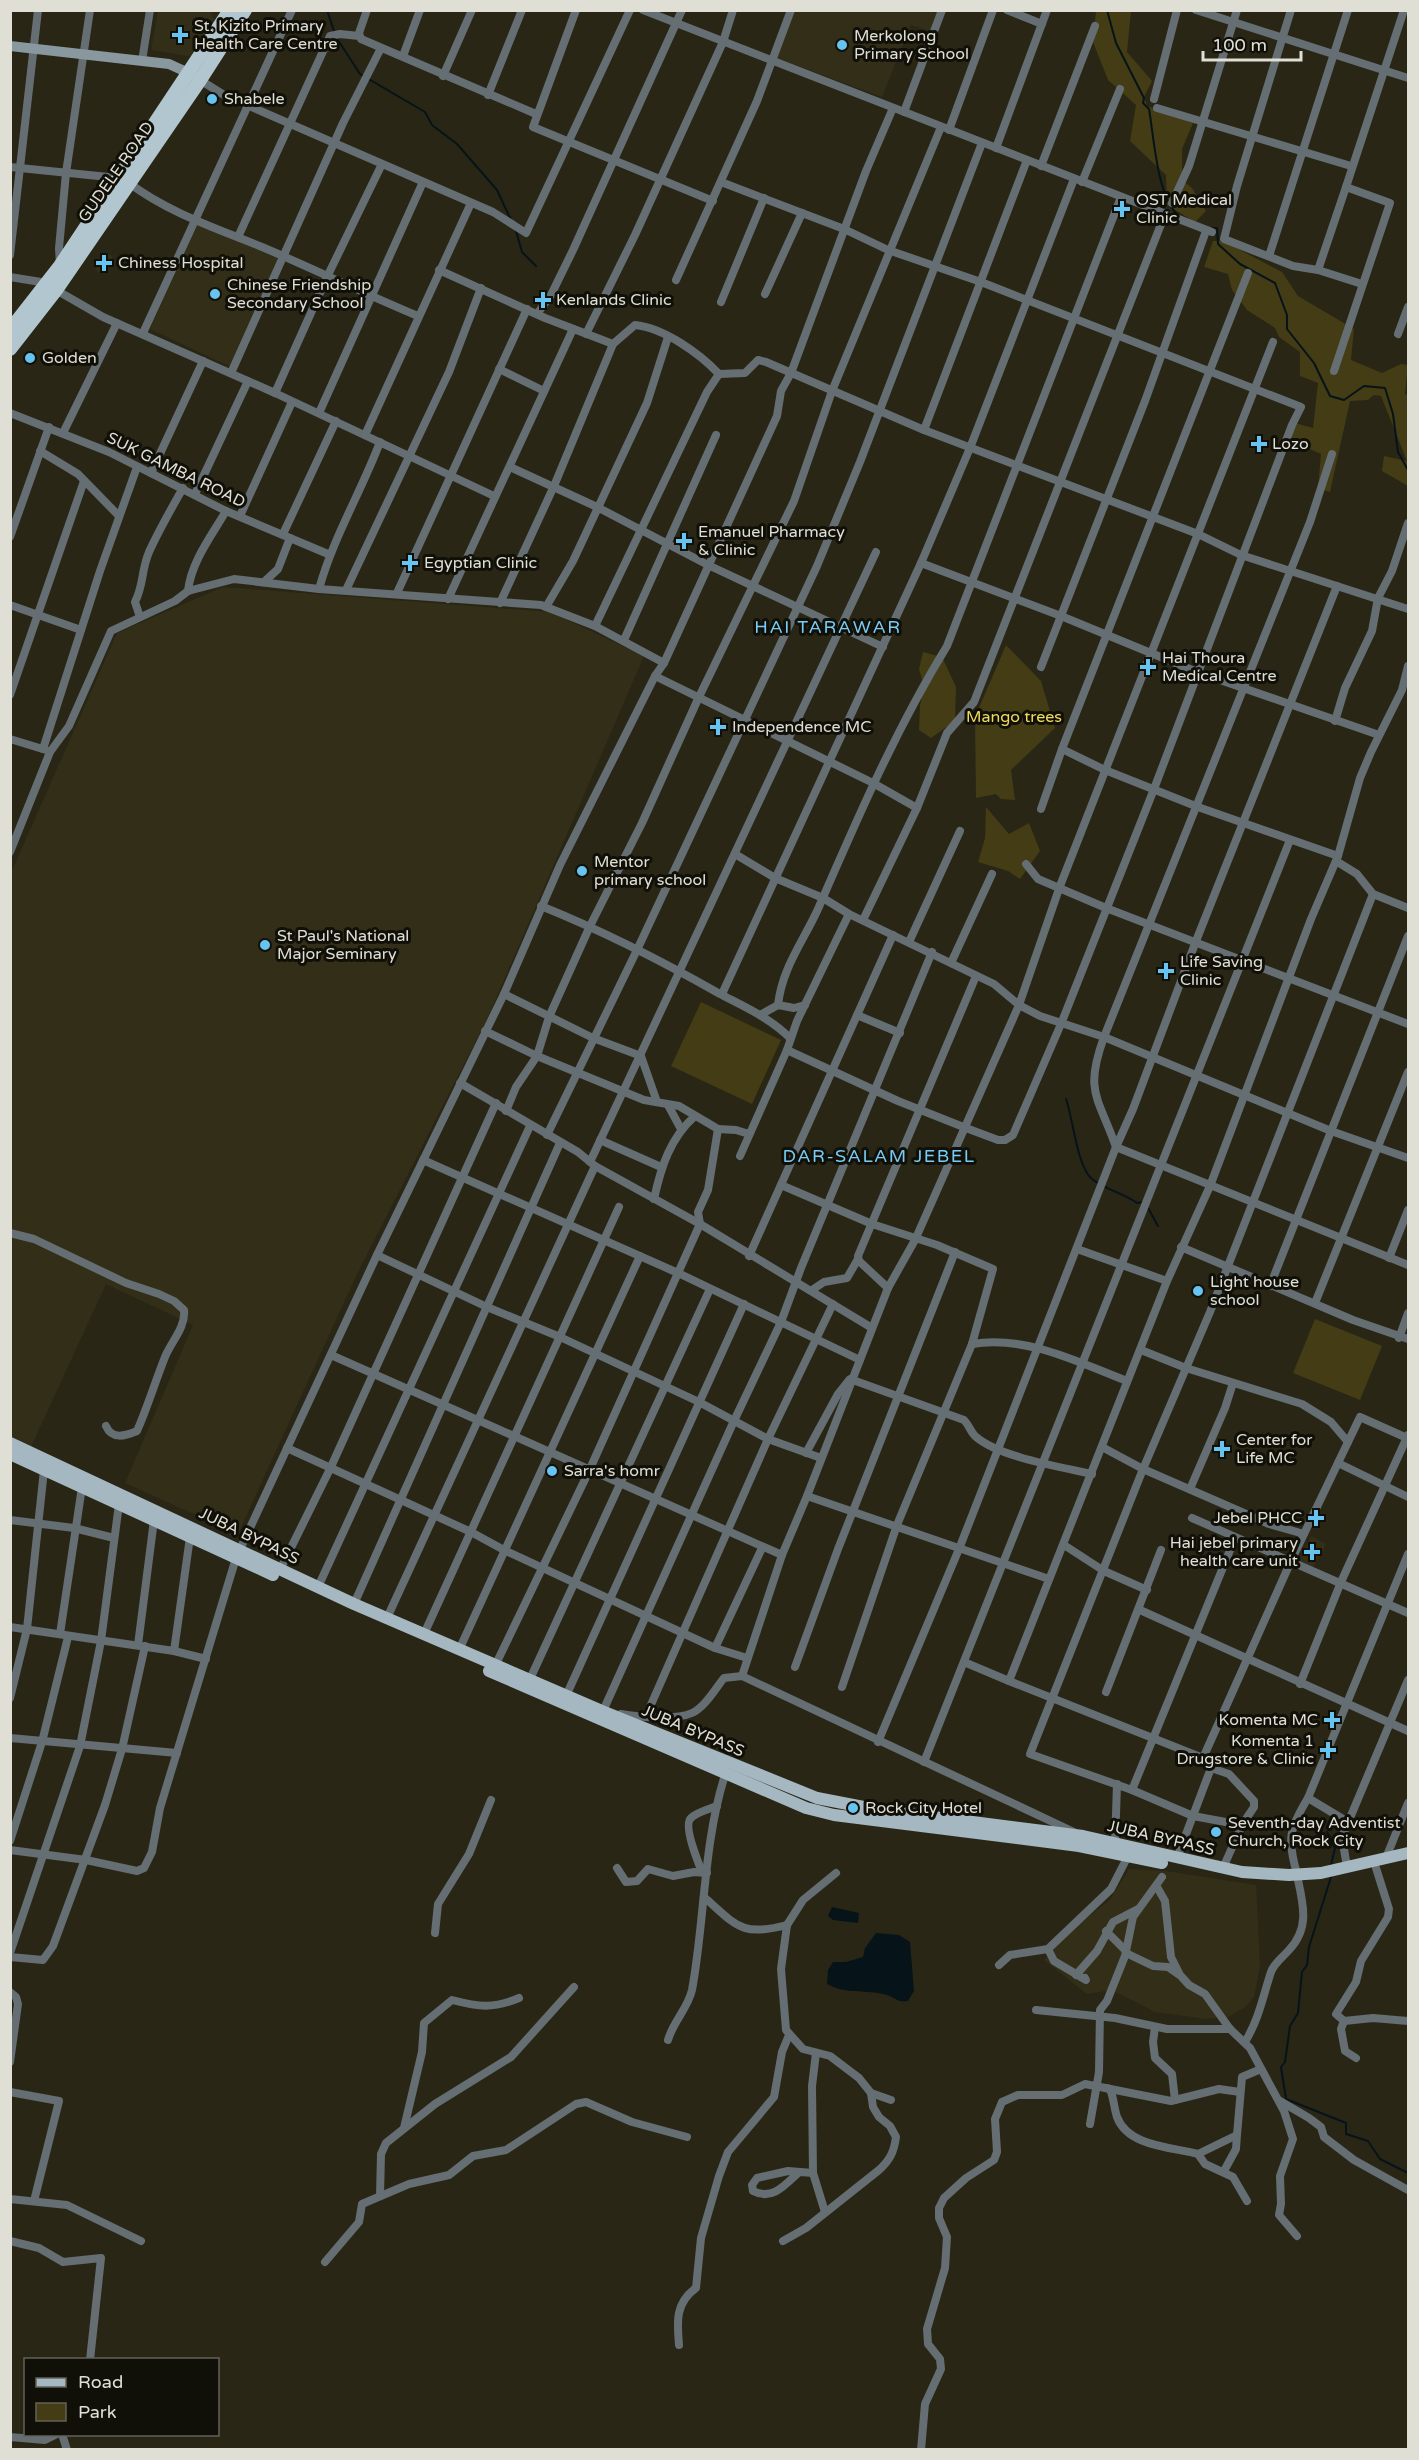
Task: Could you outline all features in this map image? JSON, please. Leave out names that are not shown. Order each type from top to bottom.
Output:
[{"type":"highway","name":"GUDELE ROAD","points":[[196,76],[230,10]]},
{"type":"highway","name":"GUDELE ROAD","points":[[10,348],[123,181],[244,10]]},
{"type":"highway","name":"GUDELE ROAD","points":[[10,330],[52,287],[60,266],[123,181]]},
{"type":"main road","points":[[10,46],[169,64],[196,76]]},
{"type":"main road","name":"JUBA BYPASS","points":[[10,1443],[238,1554],[725,1775],[777,1798],[834,1815],[1079,1846],[1250,1879],[1298,1877],[1408,1853]]},
{"type":"main road","name":"JUBA BYPASS","points":[[10,1454],[190,1537],[280,1570],[566,1696],[817,1798],[879,1810],[1083,1836],[1223,1868],[1298,1877],[1327,1879],[1408,1861]]},
{"type":"street","points":[[10,255],[22,168],[38,10]]},
{"type":"street","points":[[60,266],[59,248],[66,173],[90,10]]},
{"type":"street","points":[[142,61],[150,10]]},
{"type":"street","points":[[143,333],[292,10]]},
{"type":"street","points":[[358,36],[367,10]]},
{"type":"street","points":[[403,56],[420,10]]},
{"type":"street","points":[[442,75],[472,10]]},
{"type":"street","points":[[488,95],[522,10]]},
{"type":"street","points":[[576,10],[533,127],[713,201]]},
{"type":"street","points":[[196,76],[224,95],[493,212],[526,233],[570,144],[630,10]]},
{"type":"street","points":[[643,10],[1209,231],[1041,667]]},
{"type":"street","points":[[537,314],[551,295],[682,10]]},
{"type":"street","points":[[586,334],[723,42],[733,10]]},
{"type":"street","points":[[676,280],[757,101],[770,60],[791,10]]},
{"type":"street","points":[[904,112],[942,10]]},
{"type":"street","points":[[949,130],[993,10]]},
{"type":"street","points":[[1007,10],[1042,24]]},
{"type":"street","points":[[996,148],[1047,10]]},
{"type":"street","points":[[1154,99],[1177,10]]},
{"type":"street","points":[[1196,10],[1408,78]]},
{"type":"street","points":[[1172,204],[1189,166],[1237,10]]},
{"type":"street","points":[[1291,10],[1252,136],[1224,239],[1293,266],[1318,270],[1362,284]]},
{"type":"street","points":[[1269,256],[1348,10]]},
{"type":"street","points":[[1318,270],[1404,10]]},
{"type":"street","points":[[1041,166],[1095,26]]},
{"type":"street","points":[[238,237],[330,36],[358,36],[442,75],[536,114]]},
{"type":"street","points":[[231,373],[283,256],[381,48]]},
{"type":"street","points":[[1082,182],[1120,89]]},
{"type":"street","points":[[10,1850],[86,1860],[137,1871],[144,1868],[153,1852],[160,1808],[238,1554],[377,1256],[504,994],[541,906],[655,676],[664,663],[777,416],[781,392],[791,373],[844,230],[893,108]]},
{"type":"street","points":[[1157,108],[1351,166]]},
{"type":"street","points":[[506,1112],[516,1087],[537,1056],[549,1017],[591,926],[655,797],[698,699],[794,501],[832,391],[940,127]]},
{"type":"street","points":[[547,1135],[637,950],[843,504],[982,143]]},
{"type":"street","points":[[924,430],[1027,160]]},
{"type":"street","points":[[275,393],[328,275],[382,164]]},
{"type":"street","points":[[10,167],[123,181],[194,220],[328,275],[418,316]]},
{"type":"street","points":[[722,994],[921,563],[970,448],[1074,179]]},
{"type":"street","points":[[319,413],[423,182]]},
{"type":"street","points":[[721,183],[802,213],[888,250],[981,282],[1301,407],[1241,555],[1154,789],[1061,1024],[1013,1135],[1005,1140],[998,1140],[966,1128],[787,1050]]},
{"type":"street","points":[[1334,371],[1390,203],[1346,187]]},
{"type":"street","points":[[778,1005],[784,974],[823,898],[873,783],[922,688],[947,646],[1121,197]]},
{"type":"street","points":[[721,302],[764,198]]},
{"type":"street","points":[[365,435],[471,203]]},
{"type":"street","points":[[765,294],[802,213]]},
{"type":"street","points":[[863,920],[917,808],[947,733],[974,702],[1017,599],[1165,214]]},
{"type":"street","points":[[439,270],[537,314],[613,344]]},
{"type":"street","points":[[1041,809],[1106,633],[1248,273]]},
{"type":"street","points":[[10,277],[52,287],[66,298],[117,323],[319,413],[494,496]]},
{"type":"street","points":[[346,590],[363,551],[383,517],[408,455],[449,372],[481,288]]},
{"type":"street","points":[[1398,334],[1408,307]]},
{"type":"street","points":[[398,593],[527,309]]},
{"type":"street","points":[[63,433],[117,323]]},
{"type":"street","points":[[500,603],[554,486],[613,344],[635,325],[645,326],[694,351],[719,374],[745,373],[758,360],[924,430],[1017,463],[1061,483],[1198,534],[1241,555],[1408,609]]},
{"type":"street","points":[[448,599],[573,329]]},
{"type":"street","points":[[546,607],[573,561],[647,403],[668,338]]},
{"type":"street","points":[[742,1676],[782,1555],[854,1380],[888,1288],[915,1240],[1019,1005],[1060,886],[1273,342]]},
{"type":"street","points":[[151,473],[203,361]]},
{"type":"street","points":[[499,369],[544,391]]},
{"type":"street","points":[[595,626],[707,392],[719,374]]},
{"type":"street","points":[[195,494],[248,381]]},
{"type":"street","points":[[240,516],[292,402]]},
{"type":"street","name":"SUK GAMBA ROAD","points":[[10,413],[109,452],[226,511],[328,554]]},
{"type":"street","points":[[264,582],[278,569],[286,536],[336,421]]},
{"type":"street","points":[[10,537],[49,427]]},
{"type":"street","points":[[624,640],[665,543],[716,435]]},
{"type":"street","points":[[319,589],[328,554],[348,518],[380,442]]},
{"type":"street","points":[[40,451],[78,474],[119,516]]},
{"type":"street","points":[[1332,454],[1310,522],[1243,686],[1152,923],[1104,1038],[1092,1077],[1095,1096],[1116,1147],[1408,1265]]},
{"type":"street","points":[[10,852],[47,750],[81,630],[137,467]]},
{"type":"street","points":[[510,467],[597,507],[708,565],[883,647]]},
{"type":"street","points":[[10,695],[84,481]]},
{"type":"street","points":[[140,617],[135,602],[143,586],[142,576],[149,553],[183,488]]},
{"type":"street","points":[[188,591],[192,572],[226,511]]},
{"type":"street","points":[[1335,721],[1345,688],[1372,631],[1378,598],[1392,571],[1408,523]]},
{"type":"street","points":[[387,1618],[568,1223],[600,1140],[789,742],[876,552]]},
{"type":"street","points":[[921,563],[1106,633],[1197,672],[1243,686],[1379,735]]},
{"type":"street","points":[[47,750],[69,726],[111,631],[175,601],[188,591],[227,580],[546,607],[595,626],[664,663]]},
{"type":"street","points":[[878,1742],[959,1549],[1036,1348],[1153,1057],[1196,940],[1337,586]]},
{"type":"street","points":[[10,605],[81,630]]},
{"type":"street","points":[[1009,1681],[1167,1281],[1210,1186],[1337,858],[1360,778],[1402,690],[1408,666]]},
{"type":"street","points":[[655,676],[873,783],[917,808]]},
{"type":"street","points":[[10,739],[47,750]]},
{"type":"street","points":[[1062,748],[1106,770],[1198,807],[1337,858],[1357,874],[1373,894],[1408,908]]},
{"type":"street","points":[[909,942],[960,831]]},
{"type":"street","points":[[924,1762],[1242,959],[1277,879],[1290,840]]},
{"type":"street","points":[[735,854],[775,878],[823,898],[849,914],[932,952],[1005,991],[1019,1005],[1061,1024],[1197,1074],[1331,1131],[1408,1158]]},
{"type":"street","points":[[1026,864],[1038,879],[1060,886],[1106,908],[1152,923],[1290,980],[1408,1024]]},
{"type":"street","points":[[951,963],[992,874]]},
{"type":"street","points":[[1242,1825],[1193,1816],[1117,1784],[1030,1754],[1143,1469],[1227,1267],[1373,894]]},
{"type":"street","points":[[541,906],[591,926],[681,971],[777,1025],[790,1038]]},
{"type":"street","points":[[740,1156],[787,1050],[790,1038],[849,914]]},
{"type":"street","points":[[749,1256],[893,935]]},
{"type":"street","points":[[1270,1286],[1408,936]]},
{"type":"street","points":[[932,952],[827,1205],[781,1323],[602,1711],[646,1716],[692,1713],[704,1704],[724,1678],[742,1676],[878,1742],[1083,1836]]},
{"type":"street","points":[[812,1290],[824,1282],[847,1278],[858,1259],[976,976]]},
{"type":"street","points":[[504,994],[593,1038],[641,1056]]},
{"type":"street","points":[[760,1015],[778,1005],[794,1008],[805,1005]]},
{"type":"street","points":[[857,1015],[900,1033]]},
{"type":"street","points":[[485,1031],[537,1056],[624,1092],[679,1106],[718,1129],[736,1130],[748,1134]]},
{"type":"street","points":[[641,1056],[657,1102]]},
{"type":"street","points":[[1315,1304],[1408,1072]]},
{"type":"street","points":[[460,1083],[592,1164],[700,1224],[749,1256],[812,1290],[872,1328]]},
{"type":"street","points":[[280,1570],[330,1469],[496,1103]]},
{"type":"street","points":[[668,1105],[681,1129]]},
{"type":"street","points":[[654,1199],[661,1167],[681,1129],[695,1116]]},
{"type":"street","points":[[318,1587],[530,1125]]},
{"type":"street","points":[[495,1665],[589,1471],[700,1224],[698,1212],[708,1190],[718,1129]]},
{"type":"street","points":[[600,1140],[661,1167]]},
{"type":"street","points":[[354,1604],[560,1143]]},
{"type":"street","points":[[423,1160],[498,1191],[678,1273],[816,1341],[860,1360]]},
{"type":"street","points":[[781,1185],[872,1224],[955,1252],[993,1269],[972,1344],[945,1414],[897,1525],[842,1687]]},
{"type":"street","points":[[424,1634],[619,1207]]},
{"type":"street","points":[[1389,1257],[1408,1210]]},
{"type":"street","points":[[10,1233],[34,1239],[126,1283],[159,1294],[174,1301],[184,1310],[183,1322],[165,1356],[152,1398],[137,1431],[118,1436],[111,1433],[106,1426]]},
{"type":"street","points":[[1181,1247],[1270,1286],[1399,1338],[1408,1339]]},
{"type":"street","points":[[1077,1248],[1167,1281]]},
{"type":"street","points":[[795,1667],[955,1252]]},
{"type":"street","points":[[377,1256],[633,1371],[664,1388],[699,1402],[733,1423],[768,1439],[821,1458]]},
{"type":"street","points":[[459,1650],[639,1256]]},
{"type":"street","points":[[858,1259],[888,1288]]},
{"type":"street","points":[[530,1679],[710,1289]]},
{"type":"street","points":[[566,1696],[744,1304]]},
{"type":"street","points":[[646,1716],[681,1632],[768,1439],[832,1304]]},
{"type":"street","points":[[1399,1338],[1408,1313]]},
{"type":"street","points":[[972,1344],[999,1340],[1036,1348],[1127,1381]]},
{"type":"street","points":[[1141,1350],[1186,1368],[1302,1404],[1331,1422],[1348,1442]]},
{"type":"street","points":[[331,1355],[727,1533],[782,1555]]},
{"type":"street","points":[[806,1453],[838,1394],[850,1379],[964,1420],[975,1436],[997,1448],[1043,1464],[1092,1474]]},
{"type":"street","points":[[1190,1489],[1225,1408],[1233,1383]]},
{"type":"street","points":[[1203,1758],[1291,1561],[1360,1417],[1408,1437],[1341,1582],[1300,1684]]},
{"type":"street","points":[[1102,1447],[1143,1469],[1269,1524],[1304,1534]]},
{"type":"street","points":[[288,1448],[715,1648],[747,1658]]},
{"type":"street","points":[[1338,1463],[1408,1497]]},
{"type":"street","points":[[10,1698],[27,1629],[44,1470]]},
{"type":"street","points":[[10,1841],[42,1742],[64,1635],[74,1527],[82,1487]]},
{"type":"street","points":[[807,1497],[897,1525],[959,1549],[1049,1579]]},
{"type":"street","points":[[119,1504],[102,1641],[80,1746],[46,1854],[10,1955],[43,1960],[53,1946],[86,1860],[122,1749],[141,1646],[154,1520]]},
{"type":"street","points":[[1192,1518],[1408,1613]]},
{"type":"street","points":[[10,1520],[37,1521],[74,1527],[114,1538]]},
{"type":"street","points":[[174,1651],[190,1537]]},
{"type":"street","points":[[1132,1790],[1235,1538]]},
{"type":"street","points":[[1064,1545],[1104,1572],[1147,1590]]},
{"type":"street","points":[[715,1648],[762,1548]]},
{"type":"street","points":[[1106,1692],[1140,1610],[1161,1550]]},
{"type":"street","points":[[1245,2042],[1261,2010],[1271,1971],[1296,1942],[1303,1929],[1304,1909],[1290,1839],[1291,1829],[1308,1798],[1408,1554]]},
{"type":"street","points":[[1140,1610],[1408,1731]]},
{"type":"street","points":[[10,1627],[174,1651],[206,1659]]},
{"type":"street","points":[[964,1662],[1053,1700],[1203,1758],[1211,1768],[1229,1774],[1254,1801],[1254,1807],[1242,1825],[1223,1868]]},
{"type":"street","points":[[1347,1868],[1341,1843],[1408,1680]]},
{"type":"street","points":[[10,1738],[177,1753]]},
{"type":"street","points":[[1177,1858],[1211,1768]]},
{"type":"street","points":[[668,2040],[672,2026],[691,1993],[704,1897],[704,1873],[725,1775]]},
{"type":"street","points":[[1115,1844],[1117,1784]]},
{"type":"street","points":[[1308,1798],[1348,1822]]},
{"type":"street","points":[[435,1933],[438,1904],[469,1854],[491,1800]]},
{"type":"street","points":[[1386,1858],[1408,1803]]},
{"type":"street","points":[[704,1873],[692,1844],[689,1822],[691,1818],[717,1806]]},
{"type":"street","points":[[999,1965],[1010,1955],[1048,1949],[1111,1889],[1128,1856]]},
{"type":"street","points":[[617,1868],[626,1882],[637,1881],[648,1869],[673,1876],[704,1873]]},
{"type":"street","points":[[1376,1868],[1389,1909],[1388,1917],[1361,1960],[1356,1982],[1341,2002],[1336,2014],[1344,2021],[1373,2018],[1408,2020]]},
{"type":"street","points":[[836,1873],[802,1900],[787,1925],[781,1969],[784,2023],[789,2035],[802,2049],[830,2056],[842,2064],[871,2093],[891,2100]]},
{"type":"street","points":[[1090,2124],[1098,2086],[1100,2017],[1126,1952],[1129,1930],[1138,1909],[1157,1887],[1162,1877]]},
{"type":"street","points":[[1157,1887],[1165,1901],[1171,1957],[1180,1975]]},
{"type":"street","points":[[704,1897],[737,1925],[752,1931],[787,1925]]},
{"type":"street","points":[[1048,1949],[1054,1961],[1080,1977],[1097,1951],[1106,1931],[1122,1915],[1138,1909]]},
{"type":"street","points":[[1106,1931],[1126,1952],[1153,1966],[1168,1967],[1189,1985],[1205,1994],[1230,2029],[1245,2042],[1280,2101],[1293,2139],[1280,2176],[1279,2214],[1297,2236]]},
{"type":"street","points":[[380,2196],[382,2148],[435,2104],[512,2057],[574,1987]]},
{"type":"street","points":[[10,1992],[16,1997],[18,2004],[10,2062]]},
{"type":"street","points":[[404,2129],[422,2052],[424,2023],[452,2000],[470,2006],[498,2006],[519,1998]]},
{"type":"street","points":[[1036,2010],[1195,2031],[1230,2029]]},
{"type":"street","points":[[1344,2021],[1341,2028],[1345,2051],[1356,2058]]},
{"type":"street","points":[[1155,2027],[1153,2042],[1155,2058],[1172,2074],[1175,2100]]},
{"type":"street","points":[[679,2345],[677,2314],[689,2293],[696,2288],[701,2238],[719,2176],[728,2151],[774,2097],[782,2052],[789,2035]]},
{"type":"street","points":[[816,2053],[812,2086],[813,2173],[825,2212]]},
{"type":"street","points":[[1224,2171],[1236,2149],[1240,2092],[1244,2075],[1261,2069]]},
{"type":"street","points":[[921,2450],[925,2404],[941,2369],[940,2359],[928,2344],[927,2329],[945,2268],[947,2237],[939,2218],[939,2208],[944,2198],[966,2178],[994,2160],[997,2152],[995,2119],[1002,2102],[1008,2097],[1032,2094],[1056,2096],[1078,2085],[1098,2086],[1175,2100],[1219,2089],[1240,2092]]},
{"type":"street","points":[[1098,2086],[1110,2089],[1117,2118],[1133,2134],[1161,2147],[1198,2154],[1237,2134]]},
{"type":"street","points":[[10,2092],[59,2101],[34,2201]]},
{"type":"street","points":[[783,2241],[806,2228],[889,2161],[894,2151],[896,2137],[873,2107],[871,2093]]},
{"type":"street","points":[[1280,2101],[1315,2122],[1321,2127],[1324,2137],[1354,2160],[1408,2190]]},
{"type":"street","points":[[325,2262],[359,2222],[362,2204],[409,2184],[449,2175],[463,2161],[473,2156],[506,2150],[581,2103],[642,2125],[687,2137]]},
{"type":"street","points":[[1198,2154],[1205,2164],[1233,2176],[1247,2201]]},
{"type":"street","points":[[798,2173],[776,2192],[766,2195],[753,2191],[752,2185],[757,2178],[775,2172],[813,2173]]},
{"type":"street","points":[[10,2199],[67,2205],[141,2241]]},
{"type":"street","points":[[10,2241],[33,2246],[63,2262],[101,2258],[90,2358]]},
{"type":"street","points":[[10,2437],[38,2440],[51,2439],[55,2436]]},
{"type":"street","points":[[37,2450],[38,2440]]},
{"type":"shaded area","name":"St. Kizito Primary Health Care Centre","points":[[158,11],[210,11],[214,19],[193,57],[151,50]]},
{"type":"shaded area","name":"Merkolong Primary School","points":[[795,11],[938,11],[932,32],[911,25],[882,97],[777,58]]},
{"type":"shaded area","name":"Chinese Friendship Secondary School","points":[[198,223],[279,259],[231,367],[150,329]]},
{"type":"shaded area","name":"Chiness Hospital","points":[[107,252],[113,257],[101,274],[95,270]]},
{"type":"shaded area","name":"St Paul's National Major Seminary","points":[[223,587],[550,612],[644,656],[488,1017],[357,1274],[238,1534],[125,1483],[193,1325],[106,1284],[31,1447],[11,1438],[11,873],[117,633]]},
{"type":"shaded area","name":"Hai jebel primary health care unit","points":[[1311,1536],[1326,1544],[1313,1568],[1299,1560]]},
{"type":"shaded area","points":[[1129,1869],[1166,1871],[1256,1885],[1260,1966],[1254,1997],[1244,2008],[1228,2017],[1206,2019],[1155,2012],[1112,1990],[1087,1994],[1044,1960],[1077,1925],[1110,1900]]},
{"type":"shaded area","points":[[832,1907],[859,1913],[858,1923],[833,1920],[828,1916]]},
{"type":"shaded area","points":[[876,1933],[899,1935],[910,1942],[914,1991],[908,2001],[899,2001],[879,1993],[842,1990],[827,1984],[828,1970],[833,1962],[846,1962],[863,1957],[865,1948]]},
{"type":"green space","points":[[1096,11],[1131,11],[1127,52],[1152,81],[1144,97],[1147,106],[1193,123],[1182,149],[1182,180],[1192,188],[1206,211],[1195,222],[1167,205],[1166,175],[1130,141],[1136,105],[1108,80],[1093,42]]},
{"type":"green space","points":[[1213,241],[1223,241],[1282,272],[1298,296],[1354,329],[1351,360],[1382,373],[1401,364],[1408,365],[1405,394],[1408,395],[1408,486],[1382,471],[1384,456],[1407,461],[1381,396],[1374,395],[1368,400],[1350,401],[1330,492],[1318,488],[1321,454],[1290,440],[1295,423],[1313,428],[1318,383],[1300,376],[1300,352],[1279,337],[1275,328],[1247,310],[1232,290],[1228,274],[1204,267]]},
{"type":"green space","name":"Mango trees","points":[[1006,645],[1041,681],[1055,728],[1011,770],[1015,800],[1001,799],[996,794],[976,798],[975,717]]},
{"type":"green space","points":[[923,652],[942,657],[956,687],[955,721],[931,738],[919,730],[924,686],[919,669]]},
{"type":"green space","points":[[986,807],[1009,834],[1029,823],[1040,851],[1020,879],[1008,871],[978,862],[985,838]]},
{"type":"green space","points":[[701,1002],[781,1040],[752,1104],[671,1066]]},
{"type":"green space","points":[[1315,1319],[1382,1346],[1360,1400],[1293,1373]]},
{"type":"waterway","points":[[327,10],[336,37],[360,74],[425,112],[432,125],[457,144],[497,190],[511,220]]},
{"type":"waterway","points":[[1107,10],[1116,43],[1144,98],[1143,103],[1149,109],[1161,181],[1165,195],[1178,215]]},
{"type":"waterway","points":[[1210,228],[1217,228],[1218,244],[1240,264],[1275,283],[1287,315],[1287,329],[1314,363],[1330,396],[1344,400],[1364,386],[1385,388],[1393,414],[1398,452],[1408,470]]},
{"type":"waterway","points":[[516,231],[522,252],[536,266]]},
{"type":"waterway","points":[[1066,1099],[1079,1153],[1087,1173],[1103,1186],[1137,1203],[1143,1202]]},
{"type":"waterway","points":[[1147,1206],[1158,1226]]},
{"type":"waterway","points":[[1327,1832],[1335,1848],[1331,1865]]},
{"type":"waterway","points":[[1331,1877],[1309,1947],[1307,1965],[1302,1972],[1298,2013],[1290,2026],[1285,2062],[1281,2067],[1286,2099],[1346,2123],[1346,2134],[1368,2141],[1380,2159],[1408,2173]]},
{"type":"place","name":"St. Kizito Primary Health Care Centre","points":[[180,35]]},
{"type":"place","name":"Merkolong Primary School","points":[[842,45]]},
{"type":"place","name":"Shabele","points":[[212,99]]},
{"type":"place","name":"OST Medical Clinic","points":[[1122,209]]},
{"type":"place","name":"Chiness Hospital","points":[[104,263]]},
{"type":"place","name":"Chinese Friendship Secondary School","points":[[215,294]]},
{"type":"place","name":"Kenlands Clinic","points":[[543,300]]},
{"type":"place","name":"Golden","points":[[30,358]]},
{"type":"place","name":"Lozo","points":[[1259,444]]},
{"type":"place","name":"Emanuel Pharmacy & Clinic","points":[[684,541]]},
{"type":"place","name":"Egyptian Clinic","points":[[410,563]]},
{"type":"place","name":"Hai Thoura Medical Centre","points":[[1148,667]]},
{"type":"place","name":"Independence MC","points":[[718,727]]},
{"type":"place","name":"Mentor primary school","points":[[582,871]]},
{"type":"place","name":"St Paul's National Major Seminary","points":[[265,945]]},
{"type":"place","name":"Life Saving Clinic","points":[[1166,971]]},
{"type":"place","name":"Light house school","points":[[1198,1291]]},
{"type":"place","name":"Center for Life MC","points":[[1222,1449]]},
{"type":"place","name":"Sarra's homr","points":[[552,1471]]},
{"type":"place","name":"Jebel PHCC","points":[[1316,1518]]},
{"type":"place","name":"Hai jebel primary health care unit","points":[[1312,1552]]},
{"type":"place","name":"Komenta MC","points":[[1332,1720]]},
{"type":"place","name":"Komenta 1 Drugstore & Clinic","points":[[1328,1750]]},
{"type":"place","name":"Rock City Hotel","points":[[853,1808]]},
{"type":"place","name":"Seventh-day Adventist Church, Rock City","points":[[1216,1832]]},
{"type":"district","name":"HAI TARAWAR","points":[[828,627]]},
{"type":"district","name":"DAR-SALAM JEBEL","points":[[879,1156]]}]
